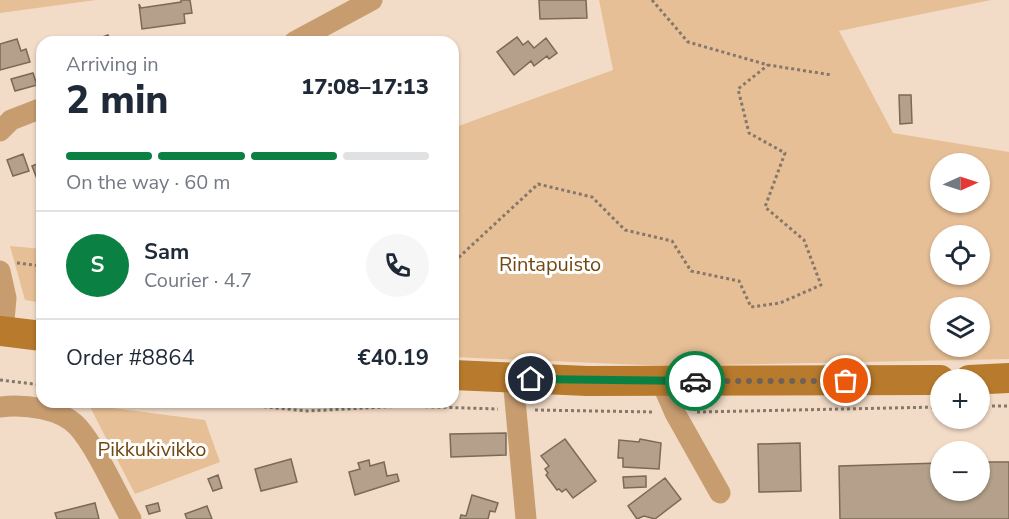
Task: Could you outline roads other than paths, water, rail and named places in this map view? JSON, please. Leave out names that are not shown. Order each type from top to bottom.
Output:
[{"type":"main road","points":[[2,331],[36,335]]},
{"type":"main road","points":[[459,375],[661,381],[930,380]]},
{"type":"main road","points":[[990,379],[1009,378]]},
{"type":"street","points":[[305,36],[372,0]]},
{"type":"street","points":[[0,131],[11,120],[36,110]]},
{"type":"street","points":[[2,331],[6,298],[5,267]]},
{"type":"street","points":[[513,378],[526,519]]},
{"type":"street","points":[[661,381],[675,412],[720,493]]},
{"type":"street","points":[[0,406],[33,408],[67,418],[78,426],[131,519]]},
{"type":"park label","name":"Rintapuisto","points":[[550,264]]},
{"type":"park label","name":"Pikkukivikko","points":[[152,449]]}]
